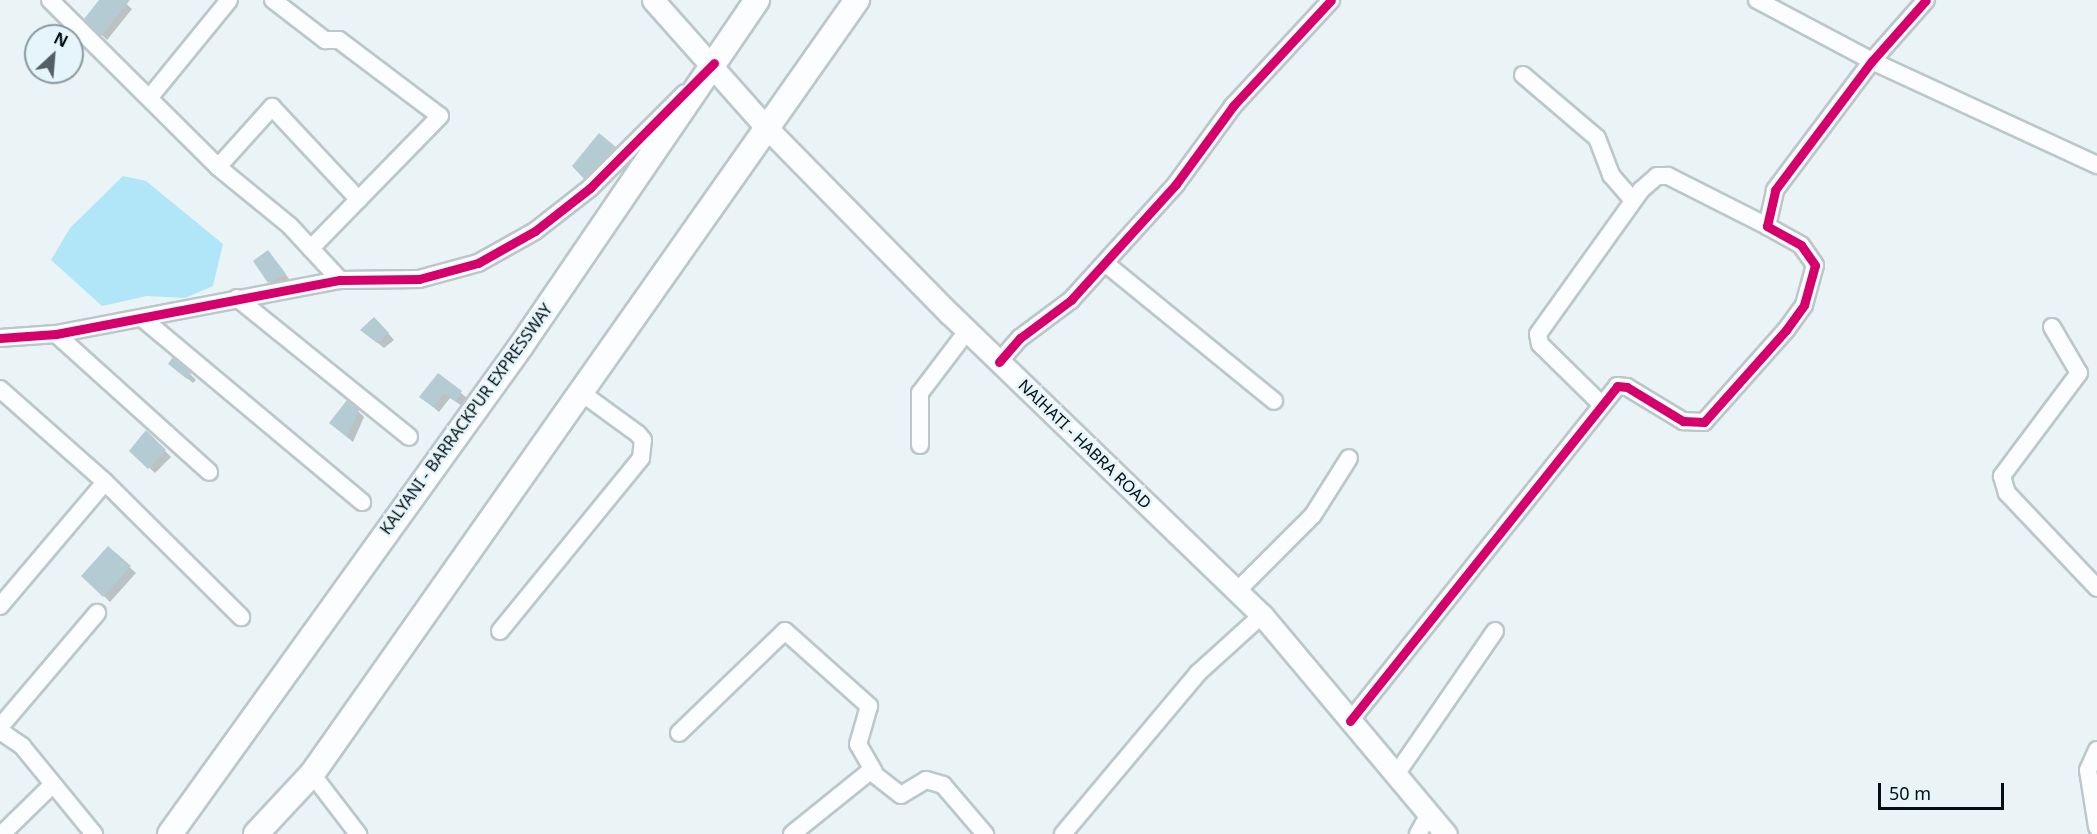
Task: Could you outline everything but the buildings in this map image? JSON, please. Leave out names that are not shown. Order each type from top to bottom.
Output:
[{"type":"highway","name":"KALYANI - BARRACKPUR EXPRESSWAY","points":[[170,834],[520,346],[757,0]]},
{"type":"highway","points":[[256,834],[312,774],[765,126],[857,0]]},
{"type":"main road","name":"NAIHATI - HABRA ROAD","points":[[653,0],[714,63],[765,126],[967,331],[1262,615],[1395,776],[1423,825],[1446,834]]},
{"type":"street","points":[[50,0],[218,166],[311,248],[340,280]]},
{"type":"street","points":[[150,97],[229,0]]},
{"type":"street","points":[[273,0],[325,40],[339,40],[440,116],[311,248]]},
{"type":"street","points":[[999,362],[1020,338],[1071,300],[1105,263],[1176,184],[1233,106],[1331,0]]},
{"type":"street","points":[[1756,0],[1872,61],[2097,165]]},
{"type":"street","points":[[1767,226],[1786,170],[1872,61],[1926,0]]},
{"type":"street","points":[[0,338],[56,334],[340,280],[419,279],[478,263],[535,231],[590,188],[714,63]]},
{"type":"street","points":[[1523,75],[1597,138],[1611,176],[1633,200]]},
{"type":"street","points":[[218,166],[272,107],[359,200]]},
{"type":"street","points":[[1350,721],[1601,404],[1622,386],[1683,421],[1695,425],[1712,416],[1786,330],[1813,284],[1815,265],[1809,252],[1767,226],[1668,176],[1651,179],[1633,200],[1538,334],[1540,344],[1601,404]]},
{"type":"street","points":[[1105,263],[1274,401]]},
{"type":"street","points":[[237,298],[409,436]]},
{"type":"street","points":[[142,318],[362,502]]},
{"type":"street","points":[[2052,327],[2079,373],[2002,476],[2007,493],[2097,588]]},
{"type":"street","points":[[920,445],[920,393],[967,331]]},
{"type":"street","points":[[56,334],[209,472]]},
{"type":"street","points":[[0,389],[105,482],[241,617]]},
{"type":"street","points":[[500,631],[641,459],[643,440],[638,434],[579,391]]},
{"type":"street","points":[[1237,591],[1313,515],[1349,458]]},
{"type":"street","points":[[0,606],[105,482]]},
{"type":"street","points":[[94,834],[22,746],[0,729],[97,613]]},
{"type":"street","points":[[1063,834],[1198,673],[1262,615]]},
{"type":"street","points":[[1395,776],[1495,631]]},
{"type":"street","points":[[678,734],[785,632],[869,706],[858,744],[874,772],[901,795],[926,780],[943,785],[985,834]]},
{"type":"street","points":[[2097,750],[2088,770],[2097,827]]},
{"type":"street","points":[[792,834],[864,774],[874,772]]},
{"type":"street","points":[[312,774],[358,834]]},
{"type":"street","points":[[2,834],[52,784]]},
{"type":"water","points":[[123,176],[146,181],[223,244],[213,286],[185,298],[147,296],[102,306],[51,260],[70,228]]},
{"type":"cycle path","points":[[999,362],[1020,338],[1071,300],[1176,184],[1233,106],[1331,0]]},
{"type":"cycle path","points":[[1350,721],[1617,386],[1627,387],[1683,421],[1704,422],[1786,330],[1804,305],[1815,265],[1801,245],[1767,226],[1775,190],[1872,61],[1926,0]]},
{"type":"cycle path","points":[[0,338],[56,334],[340,280],[419,279],[478,263],[535,231],[590,188],[714,63]]}]
